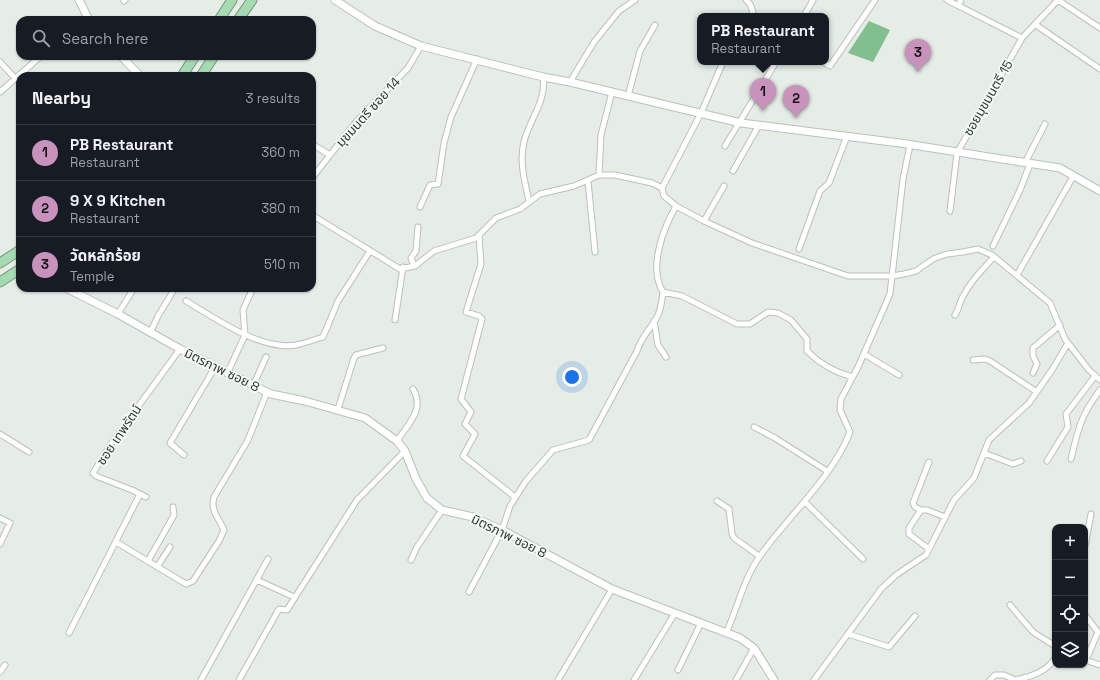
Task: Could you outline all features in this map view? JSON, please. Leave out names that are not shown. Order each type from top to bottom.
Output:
[{"type":"highway","points":[[222,16],[232,0]]},
{"type":"highway","points":[[241,16],[252,0]]},
{"type":"highway","points":[[185,72],[192,60]]},
{"type":"highway","points":[[204,72],[211,60]]},
{"type":"highway","points":[[0,263],[16,253]]},
{"type":"highway","points":[[0,282],[16,272]]},
{"type":"street","points":[[79,0],[85,16]]},
{"type":"street","points":[[336,0],[375,26],[421,46],[543,77],[741,122],[910,145],[1060,168],[1074,174],[1099,189]]},
{"type":"street","points":[[570,82],[594,42],[619,12],[635,0]]},
{"type":"street","points":[[746,0],[752,13]]},
{"type":"street","points":[[806,13],[813,0]]},
{"type":"street","points":[[828,65],[830,66],[875,0]]},
{"type":"street","points":[[948,0],[1022,38]]},
{"type":"street","points":[[958,5],[961,0]]},
{"type":"street","points":[[1058,0],[1100,28]]},
{"type":"street","name":"ซอยมุขมนตรี 15","points":[[950,211],[957,153],[1022,38],[1036,25],[1058,0]]},
{"type":"street","points":[[628,96],[640,51],[655,25]]},
{"type":"street","points":[[1036,25],[1100,69]]},
{"type":"street","name":"มุขมนตรี ซอย 14","points":[[316,173],[356,122],[408,68],[421,46]]},
{"type":"street","points":[[420,208],[430,185],[438,184],[444,143],[451,117],[477,59]]},
{"type":"street","points":[[22,72],[36,60]]},
{"type":"street","points":[[125,60],[136,72]]},
{"type":"street","points":[[0,62],[15,78],[0,92]]},
{"type":"street","points":[[722,65],[701,113],[662,188],[664,196],[676,206],[704,221],[752,243],[848,276],[892,276],[916,271],[933,260],[947,254],[978,250],[994,257],[1050,303],[1068,343],[1100,380]]},
{"type":"street","points":[[725,146],[741,122],[774,65]]},
{"type":"street","points":[[529,201],[523,167],[523,144],[542,100],[543,77]]},
{"type":"street","points":[[599,175],[602,135],[612,92]]},
{"type":"street","points":[[993,246],[1020,190],[1028,163],[1045,124]]},
{"type":"street","points":[[733,172],[759,125]]},
{"type":"street","points":[[799,249],[820,192],[829,184],[847,136]]},
{"type":"street","points":[[727,631],[741,596],[745,579],[759,556],[805,502],[844,448],[850,432],[840,410],[841,399],[864,354],[890,294],[903,179],[910,145]]},
{"type":"street","points":[[316,146],[330,155]]},
{"type":"street","points":[[1017,275],[1074,174]]},
{"type":"street","points":[[316,217],[400,269],[414,266],[434,251],[476,238],[496,218],[520,209],[540,194],[588,181],[599,175],[615,175],[652,183],[662,188]]},
{"type":"street","points":[[588,181],[595,252]]},
{"type":"street","points":[[704,221],[724,186]]},
{"type":"street","points":[[469,592],[502,530],[510,506],[515,497],[526,481],[553,450],[589,440],[637,351],[641,337],[654,321],[661,308],[663,292],[657,282],[656,268],[662,234],[676,206]]},
{"type":"street","points":[[414,266],[411,258],[416,251],[418,227]]},
{"type":"street","points":[[479,235],[481,264],[466,312],[479,316],[482,319],[461,399],[471,412],[465,424],[475,434],[463,456],[515,497]]},
{"type":"street","points":[[186,301],[245,335],[272,344],[295,345],[323,338],[338,302],[370,251]]},
{"type":"street","points":[[955,315],[959,310],[961,299],[973,280],[994,257]]},
{"type":"street","points":[[395,320],[403,268]]},
{"type":"street","name":"มิตรภาพ ซอย 8","points":[[74,292],[253,386],[267,392],[338,409],[365,418],[397,441],[405,451],[416,479],[427,498],[442,510],[473,517],[502,530],[612,589],[675,614],[727,631],[754,648],[774,680]]},
{"type":"street","points":[[118,314],[132,292]]},
{"type":"street","points":[[150,333],[173,292]]},
{"type":"street","points":[[228,374],[245,335],[243,310],[251,292]]},
{"type":"street","points":[[663,292],[682,296],[737,324],[750,324],[768,312],[778,313],[791,320],[808,339],[807,351],[814,358],[835,372],[852,377]]},
{"type":"street","points":[[654,321],[658,345],[666,357]]},
{"type":"street","points":[[1033,373],[1037,364],[1033,356],[1033,348],[1060,325]]},
{"type":"street","points":[[814,680],[881,589],[896,575],[926,555],[954,500],[974,478],[992,435],[1029,403],[1068,343]]},
{"type":"street","points":[[338,409],[356,355],[383,348]]},
{"type":"street","name":"ซอย เทพรัตน์","points":[[146,497],[96,476],[93,473],[113,441],[180,349]]},
{"type":"street","points":[[864,354],[898,375]]},
{"type":"street","points":[[253,386],[266,357]]},
{"type":"street","points":[[973,360],[984,359],[990,361],[1037,392]]},
{"type":"street","points":[[184,455],[170,443],[215,367]]},
{"type":"street","points":[[1047,461],[1068,427],[1066,414],[1095,376]]},
{"type":"street","points":[[397,441],[417,409],[418,398],[413,389]]},
{"type":"street","points":[[1071,459],[1080,420],[1100,390]]},
{"type":"street","points":[[116,542],[186,584],[192,581],[219,541],[224,530],[213,510],[212,504],[214,497],[248,440],[267,392]]},
{"type":"street","points":[[754,427],[827,471]]},
{"type":"street","points":[[0,434],[29,452]]},
{"type":"street","points":[[239,680],[279,609],[287,610],[357,500],[405,451]]},
{"type":"street","points":[[984,453],[1013,464],[1021,461]]},
{"type":"street","points":[[929,462],[913,503],[915,507],[921,510],[927,510],[945,517]]},
{"type":"street","points":[[69,633],[140,494]]},
{"type":"street","points":[[717,501],[729,509],[732,534],[734,538],[759,556]]},
{"type":"street","points":[[805,502],[864,559]]},
{"type":"street","points":[[148,561],[174,515],[173,508]]},
{"type":"street","points":[[411,560],[417,547],[442,510]]},
{"type":"street","points":[[921,510],[908,531],[909,534],[929,549]]},
{"type":"street","points":[[1088,530],[1091,514]]},
{"type":"street","points":[[0,518],[10,523],[0,544]]},
{"type":"street","points":[[157,567],[170,547]]},
{"type":"street","points":[[201,680],[268,559]]},
{"type":"street","points":[[257,580],[294,597]]},
{"type":"street","points":[[558,680],[612,589]]},
{"type":"street","points":[[1010,605],[1032,632],[1052,644]]},
{"type":"street","points":[[634,680],[675,614]]},
{"type":"street","points":[[848,634],[889,647],[915,616]]},
{"type":"street","points":[[1088,618],[1099,630],[1088,654]]},
{"type":"street","points":[[678,670],[701,623]]},
{"type":"street","points":[[736,680],[754,648]]},
{"type":"street","points":[[990,680],[995,674],[1004,675],[1015,680],[1029,677],[1043,670],[1052,661]]},
{"type":"street","points":[[1088,661],[1100,665]]},
{"type":"street","points":[[0,672],[5,665]]},
{"type":"shaded area","points":[[869,21],[890,30],[873,62],[848,53]]},
{"type":"place","name":"วัดหลักร้อย","points":[[918,72]]},
{"type":"place","name":"PB Restaurant","points":[[763,111]]},
{"type":"place","name":"9 X 9 Kitchen","points":[[796,118]]}]
